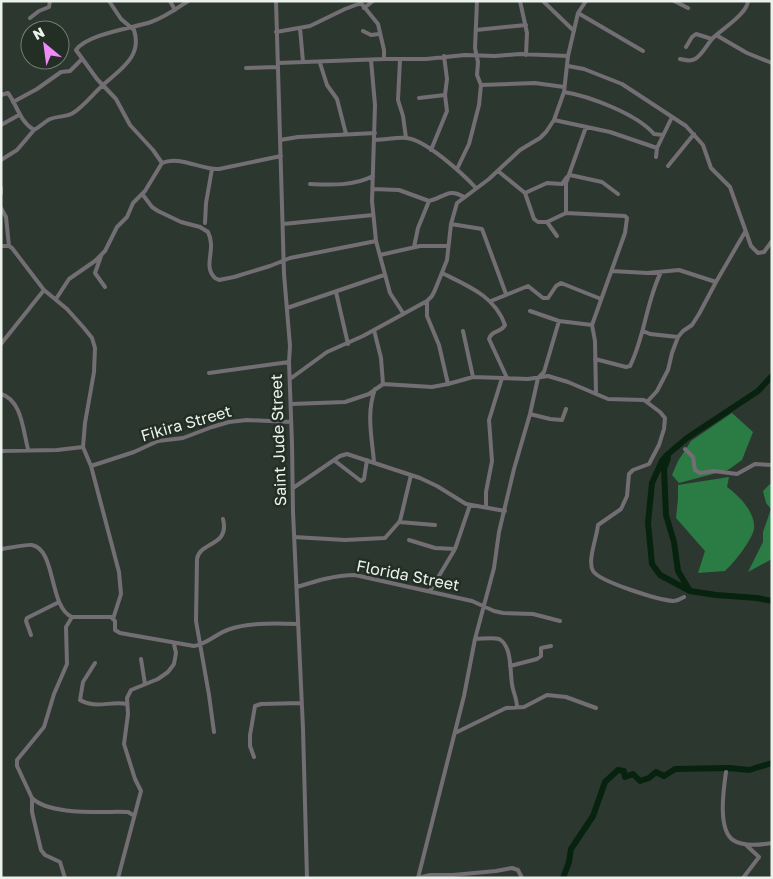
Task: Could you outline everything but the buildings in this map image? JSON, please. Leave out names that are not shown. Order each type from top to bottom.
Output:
[{"type":"street","points":[[30,18],[49,7],[50,1]]},
{"type":"street","points":[[1,154],[2,159],[17,150],[34,130],[48,120],[74,112],[123,68],[132,57],[137,42],[134,30],[121,19],[109,1]]},
{"type":"street","points":[[170,1],[175,10]]},
{"type":"street","points":[[162,163],[130,125],[116,99],[76,51],[80,45],[131,26],[150,22],[175,10],[188,1]]},
{"type":"street","name":"Saint Jude Street","points":[[276,1],[284,259],[290,346],[288,362],[292,422],[294,538],[307,878]]},
{"type":"street","points":[[364,8],[373,1]]},
{"type":"street","points":[[457,169],[472,136],[477,117],[481,85],[477,75],[478,55],[475,48],[477,1]]},
{"type":"street","points":[[520,1],[526,25],[526,55]]},
{"type":"street","points":[[543,1],[574,31]]},
{"type":"street","points":[[674,1],[688,8]]},
{"type":"street","points":[[680,59],[689,61],[696,58],[712,38],[744,11],[748,1]]},
{"type":"street","points":[[276,32],[310,26],[361,2],[378,24],[384,50],[384,59]]},
{"type":"street","points":[[290,379],[327,352],[348,344],[432,296],[446,260],[451,224],[458,203],[464,196],[498,171],[511,157],[540,138],[554,120],[564,89],[568,56],[578,14],[584,2]]},
{"type":"street","points":[[578,14],[643,51]]},
{"type":"street","points":[[476,30],[526,25]]},
{"type":"street","points":[[300,28],[303,62]]},
{"type":"street","points":[[363,31],[371,35],[379,34]]},
{"type":"street","points":[[686,47],[696,34],[712,38]]},
{"type":"street","points":[[716,35],[747,53],[772,63]]},
{"type":"street","points":[[246,68],[303,62],[426,59],[444,56],[513,54],[568,56]]},
{"type":"street","points":[[431,150],[446,116],[445,95],[447,88],[444,56]]},
{"type":"street","points":[[13,102],[37,89],[61,72],[70,71],[82,58]]},
{"type":"street","points":[[371,60],[375,105],[373,215],[376,241],[390,293],[403,313]]},
{"type":"street","points":[[400,60],[398,100],[403,116],[406,138]]},
{"type":"street","points":[[320,63],[327,85],[337,99],[346,134]]},
{"type":"street","points":[[568,66],[584,69],[622,84],[686,126],[703,145],[712,168],[730,187],[751,246],[758,253],[764,252],[772,241]]},
{"type":"street","points":[[481,85],[535,83],[564,89],[644,123],[654,134],[663,134]]},
{"type":"street","points":[[1,95],[8,93],[19,115],[34,130]]},
{"type":"street","points":[[419,98],[445,95]]},
{"type":"street","points":[[1,125],[19,115]]},
{"type":"street","points":[[656,157],[657,148],[672,117]]},
{"type":"street","points":[[554,120],[610,132],[657,148]]},
{"type":"street","points":[[566,213],[566,183],[586,127]]},
{"type":"street","points":[[280,140],[375,133]]},
{"type":"street","points":[[668,166],[694,134]]},
{"type":"street","points":[[375,140],[406,138],[418,142],[457,169],[476,188]]},
{"type":"street","points":[[105,287],[95,273],[101,256],[117,227],[127,217],[133,203],[143,195],[162,163],[169,160],[212,169],[281,156]]},
{"type":"street","points":[[205,223],[206,202],[212,169]]},
{"type":"street","points":[[498,171],[525,193],[536,221],[548,222],[566,213],[625,216],[627,221],[626,228],[592,325],[596,341],[596,394]]},
{"type":"street","points":[[525,193],[547,183],[562,184],[570,174]]},
{"type":"street","points":[[570,174],[602,182],[618,194]]},
{"type":"street","points":[[310,184],[332,185],[358,182],[373,176]]},
{"type":"street","points":[[1,188],[1,193]]},
{"type":"street","points":[[373,189],[399,190],[429,202]]},
{"type":"street","points":[[414,247],[418,228],[429,202],[446,193],[458,193],[464,196]]},
{"type":"street","points":[[143,195],[152,207],[158,211],[181,222],[200,227],[208,232],[212,244],[210,270],[215,278],[219,280],[270,266],[284,259],[376,241]]},
{"type":"street","points":[[1,208],[6,217],[6,246]]},
{"type":"street","points":[[283,224],[373,215]]},
{"type":"street","points":[[548,222],[557,236]]},
{"type":"street","points":[[451,224],[482,230],[506,294]]},
{"type":"street","points":[[647,402],[657,391],[668,370],[678,338],[694,322],[745,232]]},
{"type":"street","points":[[1,241],[44,290],[56,299],[84,328],[92,338],[95,348],[94,372],[85,423],[83,447],[91,466],[119,572],[121,594],[113,618],[117,632],[174,644],[200,646],[222,632],[237,627],[284,623],[298,624]]},
{"type":"street","points":[[380,255],[424,245],[448,246]]},
{"type":"street","points":[[56,299],[69,279],[101,256]]},
{"type":"street","points":[[612,271],[632,273],[684,271],[699,278],[716,282]]},
{"type":"street","points":[[595,360],[629,367],[631,365],[643,331],[653,288],[661,272]]},
{"type":"street","points":[[442,273],[491,301],[501,315],[505,325],[502,329],[491,334],[489,339],[504,378],[489,420],[492,468],[486,492],[486,506]]},
{"type":"street","points":[[288,308],[384,275]]},
{"type":"street","points":[[491,301],[528,286],[543,298],[548,298],[556,286],[561,283],[601,299]]},
{"type":"street","points":[[1,344],[44,290]]},
{"type":"street","points":[[336,292],[348,344]]},
{"type":"street","points":[[426,301],[427,316],[439,345],[448,384]]},
{"type":"street","points":[[530,311],[558,321],[592,325]]},
{"type":"street","points":[[522,878],[518,870],[512,868],[453,875],[430,874],[418,878],[495,562],[499,532],[514,469],[538,378],[544,372],[558,321]]},
{"type":"street","points":[[374,330],[381,358],[383,384]]},
{"type":"street","points":[[463,331],[473,377]]},
{"type":"street","points":[[643,331],[650,334],[678,338]]},
{"type":"street","points":[[208,374],[288,362]]},
{"type":"street","points":[[291,404],[346,402],[369,394],[383,384],[422,387],[448,384],[473,377],[538,378],[548,376],[614,400],[644,400],[660,412],[664,418],[664,429],[651,461],[629,474],[627,496],[621,509],[598,525],[592,553],[592,567],[600,577],[616,584],[672,601],[684,598]]},
{"type":"street","points":[[374,462],[370,404],[375,389]]},
{"type":"street","points":[[1,394],[10,397],[15,403],[28,449]]},
{"type":"street","points":[[530,414],[562,420],[566,409]]},
{"type":"street","name":"Fikira Street","points":[[91,466],[134,452],[158,441],[183,438],[212,427],[239,420],[292,422]]},
{"type":"street","points":[[1,450],[57,450],[83,447]]},
{"type":"street","points":[[686,449],[693,457],[694,470],[700,473],[714,471],[737,474],[755,464],[772,465]]},
{"type":"street","points":[[293,488],[340,456],[347,454],[411,475],[437,486],[470,505],[486,506],[505,511]]},
{"type":"street","points":[[335,461],[360,481],[364,479],[367,460]]},
{"type":"street","points":[[294,538],[345,540],[385,538],[399,522],[411,475]]},
{"type":"street","points":[[430,591],[455,549],[470,505]]},
{"type":"street","points":[[214,732],[196,620],[198,554],[223,534],[225,527],[223,519]]},
{"type":"street","points":[[399,522],[435,525]]},
{"type":"street","points":[[408,540],[435,548],[455,549]]},
{"type":"street","points":[[1,549],[30,544],[39,548],[50,568],[59,602],[64,612],[72,617],[113,618]]},
{"type":"street","name":"Florida Street","points":[[297,586],[327,578],[356,575],[472,601],[503,613],[533,614],[560,621]]},
{"type":"street","points":[[31,635],[26,621],[27,618],[59,602]]},
{"type":"street","points":[[65,878],[60,862],[45,855],[41,850],[32,812],[32,798],[17,766],[17,760],[44,727],[54,694],[67,664],[66,627],[72,617]]},
{"type":"street","points":[[475,639],[492,638],[501,640],[509,655],[511,680],[517,707]]},
{"type":"street","points":[[118,878],[140,790],[124,744],[128,714],[128,693],[158,679],[168,672],[174,664],[176,653],[174,644]]},
{"type":"street","points":[[510,666],[537,659],[541,656],[542,648],[551,646]]},
{"type":"street","points":[[141,659],[145,684]]},
{"type":"street","points":[[95,663],[83,682],[80,700],[96,706],[113,702],[127,704]]},
{"type":"street","points":[[454,733],[506,708],[524,707],[551,694],[578,700],[596,708]]},
{"type":"street","points":[[254,757],[250,746],[250,735],[255,706],[261,704],[301,703]]},
{"type":"street","points":[[726,772],[722,804],[727,831],[732,840],[745,844],[772,843]]},
{"type":"street","points":[[32,798],[42,806],[80,812],[126,812],[133,816]]},
{"type":"street","points":[[743,878],[759,858],[745,844]]},
{"type":"street","points":[[420,867],[430,874]]},
{"type":"green space","points":[[732,413],[753,432],[742,460],[728,470],[679,483],[672,475],[678,461],[691,441]]},
{"type":"green space","points":[[729,477],[727,487],[741,499],[752,516],[754,523],[753,534],[733,563],[725,571],[698,573],[705,551],[676,518],[678,485]]},
{"type":"green space","points":[[772,482],[772,559],[748,572],[763,542],[763,532],[771,509],[766,503],[763,491]]},
{"type":"waterway","points":[[772,376],[758,391],[687,438],[667,455],[662,461],[652,483],[648,523],[652,564],[660,575],[690,591],[772,601]]},
{"type":"waterway","points":[[668,458],[664,469],[666,515],[674,542],[678,571],[690,591]]},
{"type":"waterway","points":[[563,878],[569,862],[571,849],[593,816],[605,782],[618,770],[624,771],[625,777],[633,774],[640,781],[649,778],[656,772],[664,776],[675,769],[729,768],[749,770],[772,763]]}]
